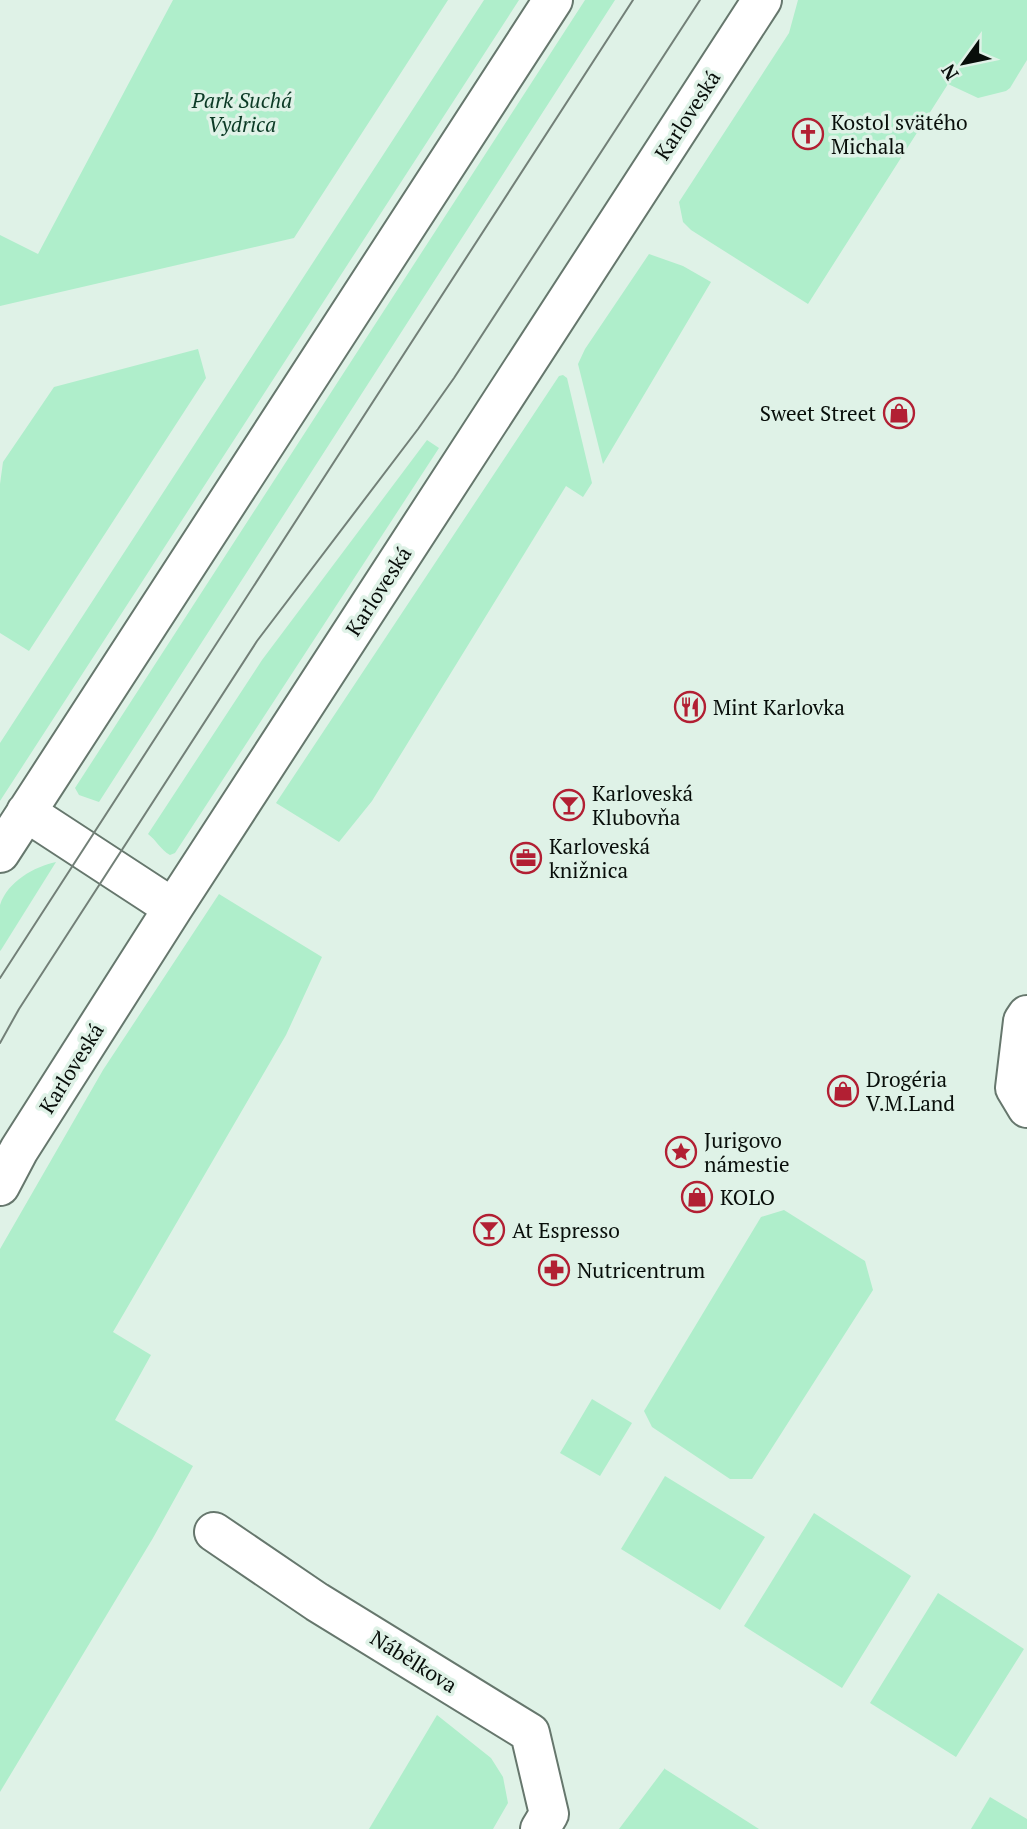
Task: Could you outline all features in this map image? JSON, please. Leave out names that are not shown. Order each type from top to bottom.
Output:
[{"type":"main road","points":[[0,853],[553,0]]},
{"type":"main road","name":"Karloveská","points":[[0,1186],[19,1150],[173,908],[762,0]]},
{"type":"main road","points":[[26,812],[173,908]]},
{"type":"main road","points":[[1027,1015],[1023,1021],[1015,1088],[1027,1108]]},
{"type":"main road","name":"Nábělkova","points":[[214,1532],[317,1602],[530,1733],[549,1814],[540,1829]]},
{"type":"green space","name":"Park Suchá Vydrica","points":[[173,0],[448,0],[294,238],[0,306],[0,235],[38,254]]},
{"type":"green space","points":[[484,0],[519,0],[0,801],[0,743]]},
{"type":"green space","points":[[585,0],[615,0],[99,802],[79,795],[75,788]]},
{"type":"green space","points":[[798,0],[1027,0],[1027,60],[1010,88],[978,98],[948,84],[808,304],[691,230],[683,222],[679,202],[789,33]]},
{"type":"green space","points":[[649,254],[683,266],[711,282],[603,464],[578,364],[585,349]]},
{"type":"green space","points":[[198,349],[206,378],[29,651],[0,633],[0,484],[3,462],[54,387]]},
{"type":"green space","points":[[559,376],[567,378],[592,483],[583,497],[566,486],[372,801],[339,842],[276,803]]},
{"type":"green space","points":[[427,440],[439,448],[175,853],[170,855],[148,834],[262,660]]},
{"type":"green space","points":[[56,862],[0,951],[0,905],[4,896],[23,876]]},
{"type":"green space","points":[[219,894],[322,957],[286,1035],[113,1332],[151,1355],[115,1420],[193,1466],[153,1538],[0,1792],[0,1249],[103,1070]]},
{"type":"green space","points":[[784,1210],[865,1261],[873,1290],[752,1479],[730,1479],[652,1427],[644,1411],[761,1217]]},
{"type":"green space","points":[[592,1399],[632,1423],[600,1476],[560,1453]]},
{"type":"green space","points":[[665,1476],[765,1537],[720,1610],[621,1549]]},
{"type":"green space","points":[[814,1513],[911,1576],[842,1688],[744,1626]]},
{"type":"green space","points":[[938,1593],[1024,1649],[956,1757],[870,1703]]},
{"type":"green space","points":[[437,1715],[491,1758],[503,1777],[508,1803],[493,1829],[369,1829]]},
{"type":"green space","points":[[665,1769],[759,1829],[619,1829]]},
{"type":"green space","points":[[990,1797],[1027,1819],[1027,1829],[971,1829]]},
{"type":"tram line","points":[[0,978],[633,0]]},
{"type":"tram line","points":[[0,1043],[19,1009],[257,641],[454,378],[700,0]]},
{"type":"place","name":"Kostol svätého Michala","points":[[808,134]]},
{"type":"place","name":"Sweet Street","points":[[899,413]]},
{"type":"place","name":"Mint Karlovka","points":[[690,707]]},
{"type":"place","name":"Karloveská Klubovňa","points":[[569,805]]},
{"type":"place","name":"Karloveská knižnica","points":[[526,858]]},
{"type":"place","name":"Drogéria V.M.Land","points":[[843,1091]]},
{"type":"place","name":"Jurigovo námestie","points":[[681,1152]]},
{"type":"place","name":"KOLO","points":[[697,1197]]},
{"type":"place","name":"At Espresso","points":[[489,1230]]},
{"type":"place","name":"Nutricentrum","points":[[554,1270]]}]
